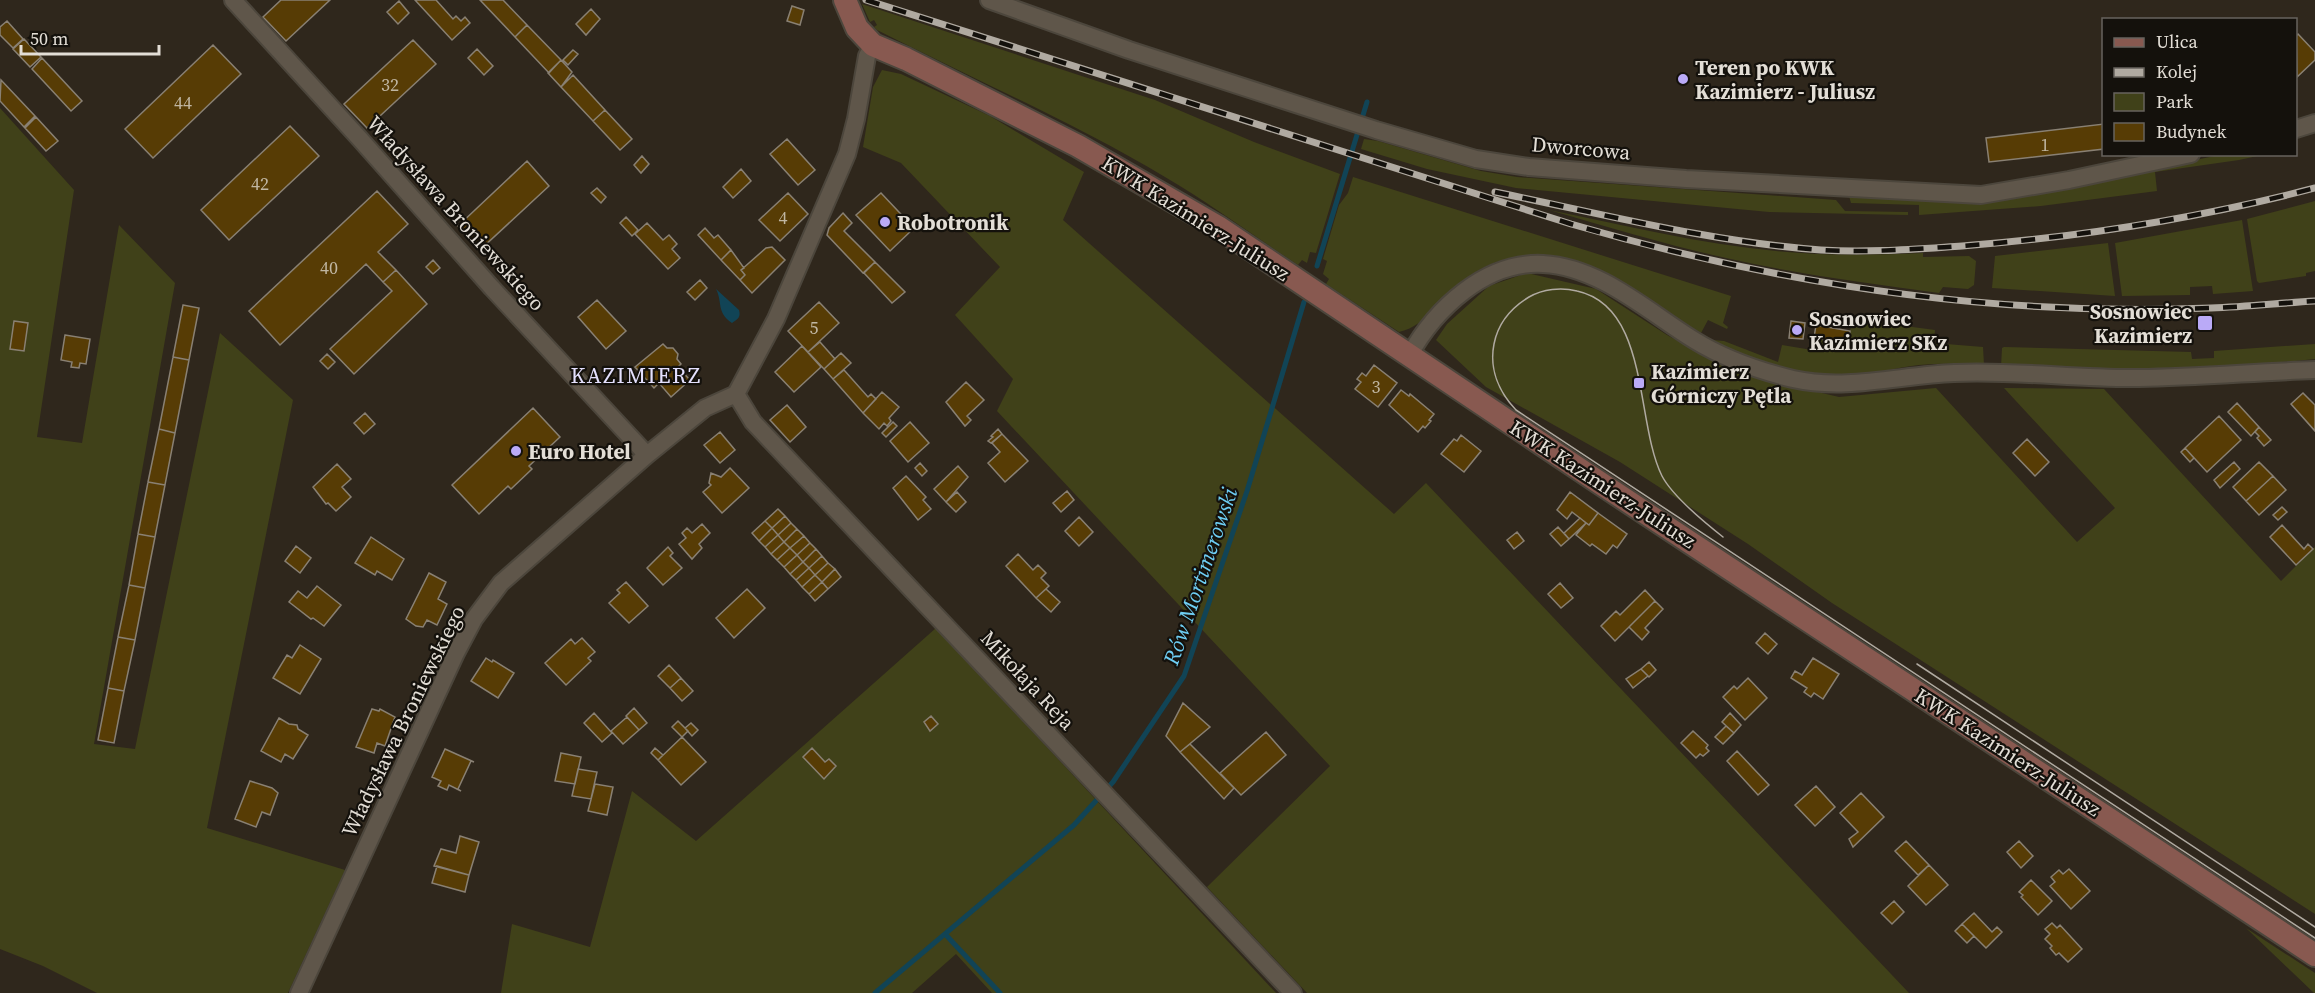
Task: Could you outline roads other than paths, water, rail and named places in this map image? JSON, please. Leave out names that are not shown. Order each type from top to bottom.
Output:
[{"type":"street","name":"Władysława Broniewskiego","points":[[233,0],[513,312],[647,455]]},
{"type":"street","points":[[736,394],[776,319],[847,154],[856,119],[867,56],[873,45],[856,28],[845,0]]},
{"type":"street","name":"Dworcowa","points":[[989,0],[1129,50],[1376,130],[1476,159],[1529,166],[1686,179],[1949,194],[1992,194],[2182,156]]},
{"type":"street","name":"KWK Kazimierz-Juliusz","points":[[873,45],[906,59],[1088,152],[1218,227],[1409,356],[2315,955]]},
{"type":"street","points":[[2297,128],[2315,123]]},
{"type":"street","points":[[1409,356],[1426,328],[1464,290],[1491,275],[1518,265],[1544,264],[1572,269],[1604,282],[1695,341],[1738,362],[1793,379],[1826,384],[1955,373],[2139,378],[2315,370]]},
{"type":"street","name":"Władysława Broniewskiego","points":[[299,993],[451,663],[474,619],[501,583],[647,455],[705,408],[736,394]]},
{"type":"street","name":"Mikołaja Reja","points":[[736,394],[753,422],[1293,993]]},
{"type":"water","points":[[716,289],[739,310],[738,318],[732,323],[722,311]]},
{"type":"waterway","name":"Rów Mortimerowski","points":[[1317,266],[1367,102]]},
{"type":"waterway","name":"Rów Mortimerowski","points":[[875,993],[1074,825],[1113,782],[1184,676],[1247,491],[1304,302]]},
{"type":"waterway","points":[[945,934],[1000,993]]},
{"type":"tram line","points":[[1723,537],[1681,501],[1662,476],[1654,453],[1637,369],[1629,342],[1617,319],[1601,301],[1577,291],[1565,289],[1540,292],[1516,306],[1499,329],[1493,353],[1494,371],[1500,388],[1516,410],[2315,938]]},
{"type":"tram line","points":[[1917,664],[2315,927]]},
{"type":"railway","points":[[866,0],[1571,224],[1728,264],[1888,292],[2049,307],[2211,308],[2315,301]]},
{"type":"railway","points":[[1495,192],[1739,241],[1821,250],[1856,251],[1962,246],[2095,232],[2184,217],[2315,188]]},
{"type":"place","name":"Teren po KWK Kazimierz - Juliusz","points":[[1683,79]]},
{"type":"place","name":"Robotronik","points":[[885,222]]},
{"type":"place","name":"Sosnowiec Kazimierz","points":[[2205,323]]},
{"type":"place","name":"Sosnowiec Kazimierz SKz","points":[[1797,330]]},
{"type":"place","name":"Kazimierz Górniczy Pętla","points":[[1639,383]]},
{"type":"place","name":"Euro Hotel","points":[[516,451]]},
{"type":"district","name":"KAZIMIERZ","points":[[636,375]]}]
